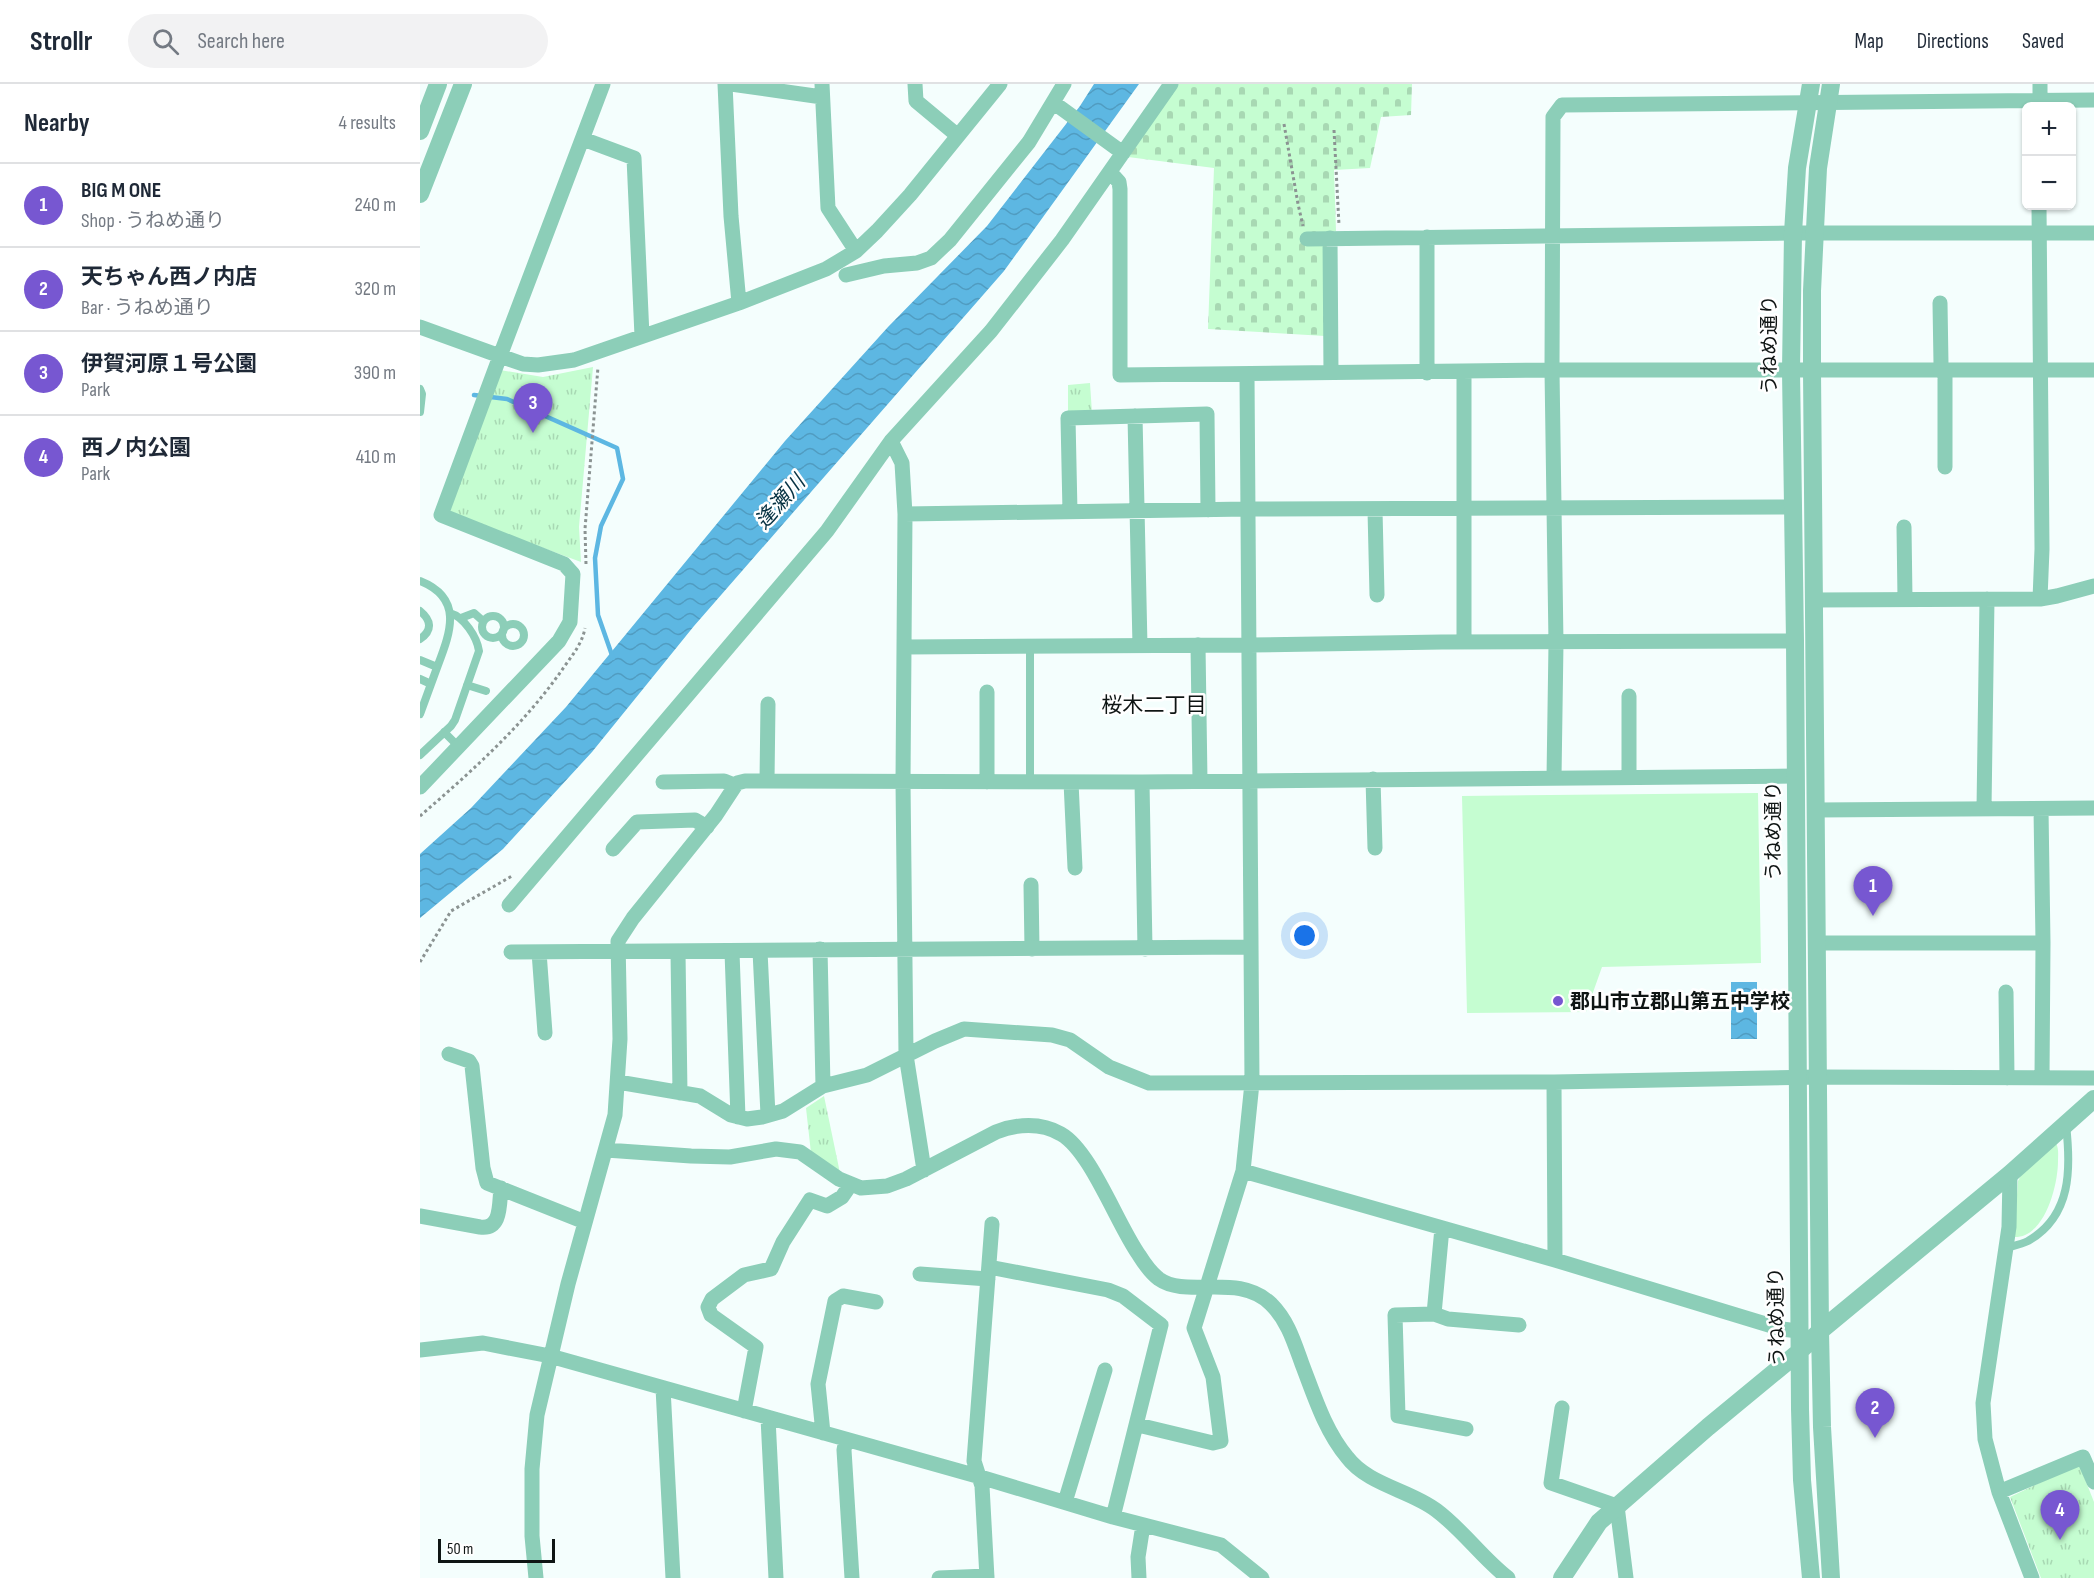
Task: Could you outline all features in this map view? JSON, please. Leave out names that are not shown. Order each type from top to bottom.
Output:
[{"type":"street","points":[[420,130],[438,84]]},
{"type":"street","points":[[420,194],[463,84]]},
{"type":"street","points":[[420,787],[559,641],[570,622],[573,573],[564,564],[441,515],[603,84]]},
{"type":"street","points":[[725,84],[731,216],[739,303]]},
{"type":"street","points":[[731,84],[822,91],[828,208],[856,251]]},
{"type":"street","points":[[915,84],[916,101],[958,136]]},
{"type":"street","points":[[420,327],[523,364],[550,364],[592,354],[739,303],[826,269],[856,251],[877,231],[910,195],[1000,84]]},
{"type":"street","points":[[846,274],[884,266],[917,263],[932,258],[950,240],[1029,142],[1064,84]]},
{"type":"street","points":[[509,905],[827,531],[891,441],[991,331],[1062,240],[1110,172],[1120,150],[1171,84]]},
{"type":"street","name":"うねめ通り","points":[[1811,84],[1797,168],[1793,233],[1791,371],[1796,641],[1798,1331],[1803,1480],[1811,1578]]},
{"type":"street","points":[[1831,84],[1818,168],[1814,234],[1812,371],[1820,1331],[1822,1427],[1832,1578]]},
{"type":"street","points":[[1554,778],[1556,643],[1552,370],[1553,117],[1562,105],[1828,103],[2040,97],[2094,100]]},
{"type":"street","points":[[1054,104],[1120,150]]},
{"type":"street","points":[[583,139],[634,158],[642,336]]},
{"type":"street","points":[[1110,172],[1120,185],[1120,375],[1552,370],[2094,370]]},
{"type":"street","points":[[2039,210],[2042,370],[2040,598]]},
{"type":"street","points":[[1307,239],[1793,233],[2094,233]]},
{"type":"street","points":[[1427,237],[1427,373]]},
{"type":"street","points":[[1331,373],[1335,238]]},
{"type":"street","points":[[1940,303],[1941,364],[1945,377],[1945,467]]},
{"type":"street","points":[[1464,372],[1464,642]]},
{"type":"street","points":[[1138,1425],[1213,1443],[1221,1441],[1213,1377],[1194,1328],[1243,1170],[1252,1083],[1247,375]]},
{"type":"street","points":[[1070,512],[1068,418],[1207,414],[1208,510]]},
{"type":"street","points":[[1135,416],[1140,646]]},
{"type":"street","points":[[891,441],[902,463],[905,514],[903,782],[906,1055],[924,1170]]},
{"type":"street","points":[[905,514],[1794,507]]},
{"type":"street","points":[[1376,510],[1377,595]]},
{"type":"street","points":[[1904,527],[1905,599]]},
{"type":"street","points":[[1814,600],[2040,598],[2094,586]]},
{"type":"street","points":[[1984,809],[1987,599]]},
{"type":"street","points":[[905,647],[1796,641]]},
{"type":"street","points":[[1198,645],[1200,781]]},
{"type":"street","points":[[987,692],[987,782]]},
{"type":"street","points":[[1629,696],[1629,777]]},
{"type":"street","points":[[767,781],[768,704]]},
{"type":"street","points":[[663,782],[724,781],[734,785],[745,781],[1142,782],[1796,776]]},
{"type":"street","points":[[1373,779],[1375,848]]},
{"type":"street","points":[[1071,782],[1075,868]]},
{"type":"street","points":[[1142,782],[1145,949]]},
{"type":"street","points":[[536,1578],[532,1536],[532,1469],[537,1415],[585,1222],[614,1122],[620,1039],[617,952],[619,937],[724,805],[734,785]]},
{"type":"street","points":[[1816,810],[2094,808]]},
{"type":"street","points":[[2041,809],[2042,1078]]},
{"type":"street","points":[[613,849],[637,822],[695,820],[706,827]]},
{"type":"street","points":[[1031,885],[1032,949]]},
{"type":"street","points":[[1816,943],[2043,943]]},
{"type":"street","points":[[511,952],[1251,947]]},
{"type":"street","points":[[820,949],[823,1086]]},
{"type":"street","points":[[760,951],[768,1115]]},
{"type":"street","points":[[539,952],[544,1033]]},
{"type":"street","points":[[678,952],[680,1093]]},
{"type":"street","points":[[732,952],[738,1117]]},
{"type":"street","points":[[2006,992],[2007,1078]]},
{"type":"street","points":[[618,1082],[700,1096],[731,1115],[747,1119],[783,1111],[823,1086],[867,1075],[964,1029],[1052,1035],[1070,1040],[1109,1067],[1149,1083],[1554,1082],[1796,1077],[2094,1078]]},
{"type":"street","points":[[449,1054],[469,1061],[472,1066],[483,1168],[488,1183],[585,1222]]},
{"type":"street","points":[[1554,1082],[1555,1260]]},
{"type":"street","points":[[1562,1578],[1599,1522],[1799,1352],[1820,1331],[2010,1174],[2094,1099]]},
{"type":"street","points":[[606,1150],[691,1156],[730,1156],[776,1149],[800,1152],[839,1179],[861,1188],[887,1186],[906,1179],[1011,1126],[1038,1126],[1060,1133],[1074,1144],[1087,1163],[1132,1246],[1159,1279],[1172,1285],[1231,1287],[1255,1292],[1269,1302],[1288,1326],[1320,1410],[1347,1458],[1365,1473],[1434,1508],[1508,1578]]},
{"type":"street","points":[[1243,1170],[1555,1260],[1782,1329],[1798,1331]]},
{"type":"street","points":[[2010,1174],[2009,1227],[1983,1403],[1985,1439],[1999,1492],[2032,1578]]},
{"type":"street","points":[[744,1411],[756,1347],[711,1315],[708,1307],[712,1299],[744,1275],[771,1269],[783,1242],[810,1200],[827,1206],[842,1197],[851,1184]]},
{"type":"street","points":[[420,1216],[489,1227],[496,1219],[501,1188]]},
{"type":"street","points":[[939,1578],[987,1577],[982,1486],[974,1461],[992,1224]]},
{"type":"street","points":[[1434,1314],[1442,1228]]},
{"type":"street","points":[[920,1274],[988,1273],[1108,1290],[1124,1296],[1161,1325],[1138,1425],[1113,1517]]},
{"type":"street","points":[[823,1433],[818,1384],[835,1301],[843,1296],[876,1302]]},
{"type":"street","points":[[1466,1429],[1398,1416],[1395,1315],[1434,1314],[1448,1318],[1519,1325]]},
{"type":"street","points":[[420,1350],[483,1343],[550,1356],[977,1476],[1113,1517],[1221,1545],[1262,1578]]},
{"type":"street","points":[[1065,1502],[1105,1370]]},
{"type":"street","points":[[663,1388],[673,1578]]},
{"type":"street","points":[[1562,1408],[1551,1483],[1617,1506]]},
{"type":"street","points":[[768,1418],[776,1578]]},
{"type":"street","points":[[846,1440],[844,1450],[852,1578]]},
{"type":"street","points":[[1999,1492],[2083,1457],[2094,1482]]},
{"type":"street","points":[[1617,1506],[1626,1578]]},
{"type":"street","points":[[1139,1578],[1138,1557],[1143,1525]]},
{"type":"lane","points":[[420,389],[422,393],[420,412]]},
{"type":"lane","points":[[420,581],[436,590],[448,605],[451,623],[449,638],[420,714]]},
{"type":"lane","points":[[420,610],[427,617],[429,624],[427,633],[420,639]]},
{"type":"lane","points":[[420,755],[455,720],[479,651],[478,643],[461,618],[450,613]]},
{"type":"lane","points":[[461,618],[474,613],[483,621]]},
{"type":"lane","points":[[492,616],[500,618],[503,632],[495,639],[487,638],[481,628],[483,621],[492,616]]},
{"type":"lane","points":[[1029,782],[1030,646]]},
{"type":"lane","points":[[420,660],[437,667]]},
{"type":"lane","points":[[420,679],[431,684]]},
{"type":"lane","points":[[467,685],[486,691]]},
{"type":"lane","points":[[444,732],[459,747]]},
{"type":"lane","points":[[2006,1248],[2027,1242],[2046,1228],[2063,1202],[2070,1159],[2066,1123]]},
{"type":"path","points":[[1284,124],[1298,204],[1307,239]]},
{"type":"path","points":[[1334,130],[1335,238]]},
{"type":"path","points":[[586,567],[585,529],[598,361]]},
{"type":"path","points":[[420,816],[472,771],[553,684],[578,648],[583,638],[586,622]]},
{"type":"path","points":[[420,962],[452,911],[489,890]]},
{"type":"green space","points":[[1178,84],[1412,84],[1411,115],[1381,117],[1370,168],[1334,170],[1336,231],[1327,231],[1325,336],[1208,329],[1214,168],[1128,157]]},
{"type":"green space","points":[[593,367],[579,527],[581,562],[448,513],[500,370],[543,377]]},
{"type":"green space","points":[[1090,383],[1092,413],[1068,414],[1068,385]]},
{"type":"green space","points":[[1758,793],[1761,963],[1602,967],[1586,1012],[1467,1013],[1462,796]]},
{"type":"green space","points":[[824,1096],[840,1173],[811,1153],[806,1108]]},
{"type":"green space","points":[[2056,1143],[2058,1148],[2057,1171],[2048,1208],[2034,1229],[2025,1235],[2014,1237],[2018,1181],[2021,1175]]},
{"type":"green space","points":[[2079,1464],[2094,1502],[2094,1578],[2041,1578],[2010,1497]]},
{"type":"water","name":"逢瀬川","points":[[1094,84],[1139,84],[1004,271],[694,626],[592,752],[503,849],[420,918],[420,854],[471,808],[566,707],[785,441],[888,327],[987,226],[1080,106]]},
{"type":"water","points":[[1731,982],[1757,982],[1757,1039],[1731,1039]]},
{"type":"waterway","points":[[474,395],[507,399],[617,448],[623,479],[601,526],[595,558],[598,615],[613,658]]},
{"type":"place","name":"伊賀河原１号公園","points":[[533,433]]},
{"type":"place","name":"BIG M ONE","points":[[1873,916]]},
{"type":"place","name":"郡山市立郡山第五中学校","points":[[1558,1001]]},
{"type":"place","name":"天ちゃん西ノ内店","points":[[1875,1438]]},
{"type":"place","name":"西ノ内公園","points":[[2060,1540]]},
{"type":"district","name":"桜木二丁目","points":[[1154,705]]}]
